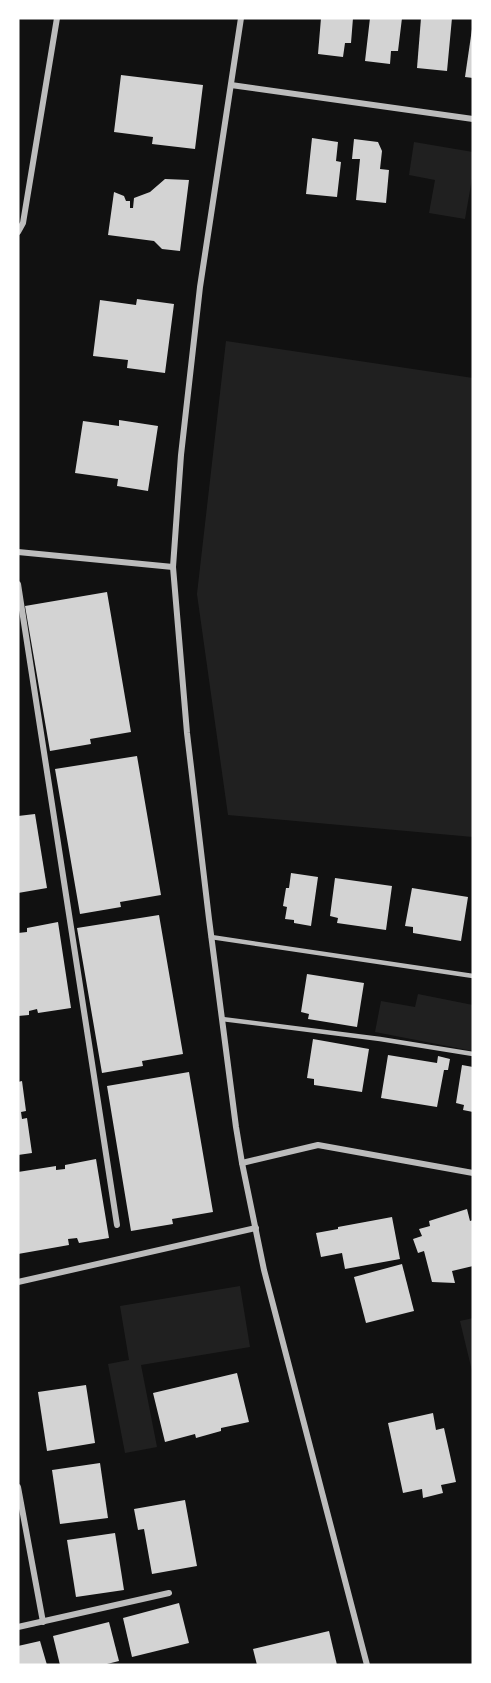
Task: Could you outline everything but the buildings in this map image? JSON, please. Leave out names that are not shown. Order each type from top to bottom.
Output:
[{"type":"street","points":[[18,232],[23,224],[57,18]]},
{"type":"street","points":[[241,18],[200,287],[181,455],[173,567],[187,734],[211,937],[242,1163],[264,1270],[367,1665]]},
{"type":"street","points":[[231,85],[473,119]]},
{"type":"street","points":[[18,552],[173,567]]},
{"type":"street","points":[[18,584],[117,1225]]},
{"type":"street","points":[[242,1163],[318,1145],[473,1173]]},
{"type":"street","points":[[18,1282],[256,1228]]},
{"type":"street","points":[[18,1487],[43,1622]]},
{"type":"street","points":[[18,1627],[169,1593]]},
{"type":"lane","points":[[211,937],[473,976]]},
{"type":"lane","points":[[222,1019],[380,1039],[473,1054]]},
{"type":"shaded area","points":[[414,142],[473,152],[473,173],[465,219],[429,213],[435,180],[409,175]]},
{"type":"shaded area","points":[[226,341],[473,378],[473,837],[228,815],[197,594]]},
{"type":"shaded area","points":[[418,994],[473,1005],[473,1051],[375,1032],[381,1001],[415,1007]]},
{"type":"shaded area","points":[[240,1286],[250,1347],[141,1365],[157,1447],[125,1453],[108,1364],[129,1360],[120,1306]]},
{"type":"shaded area","points":[[473,1318],[473,1375],[460,1321]]}]
